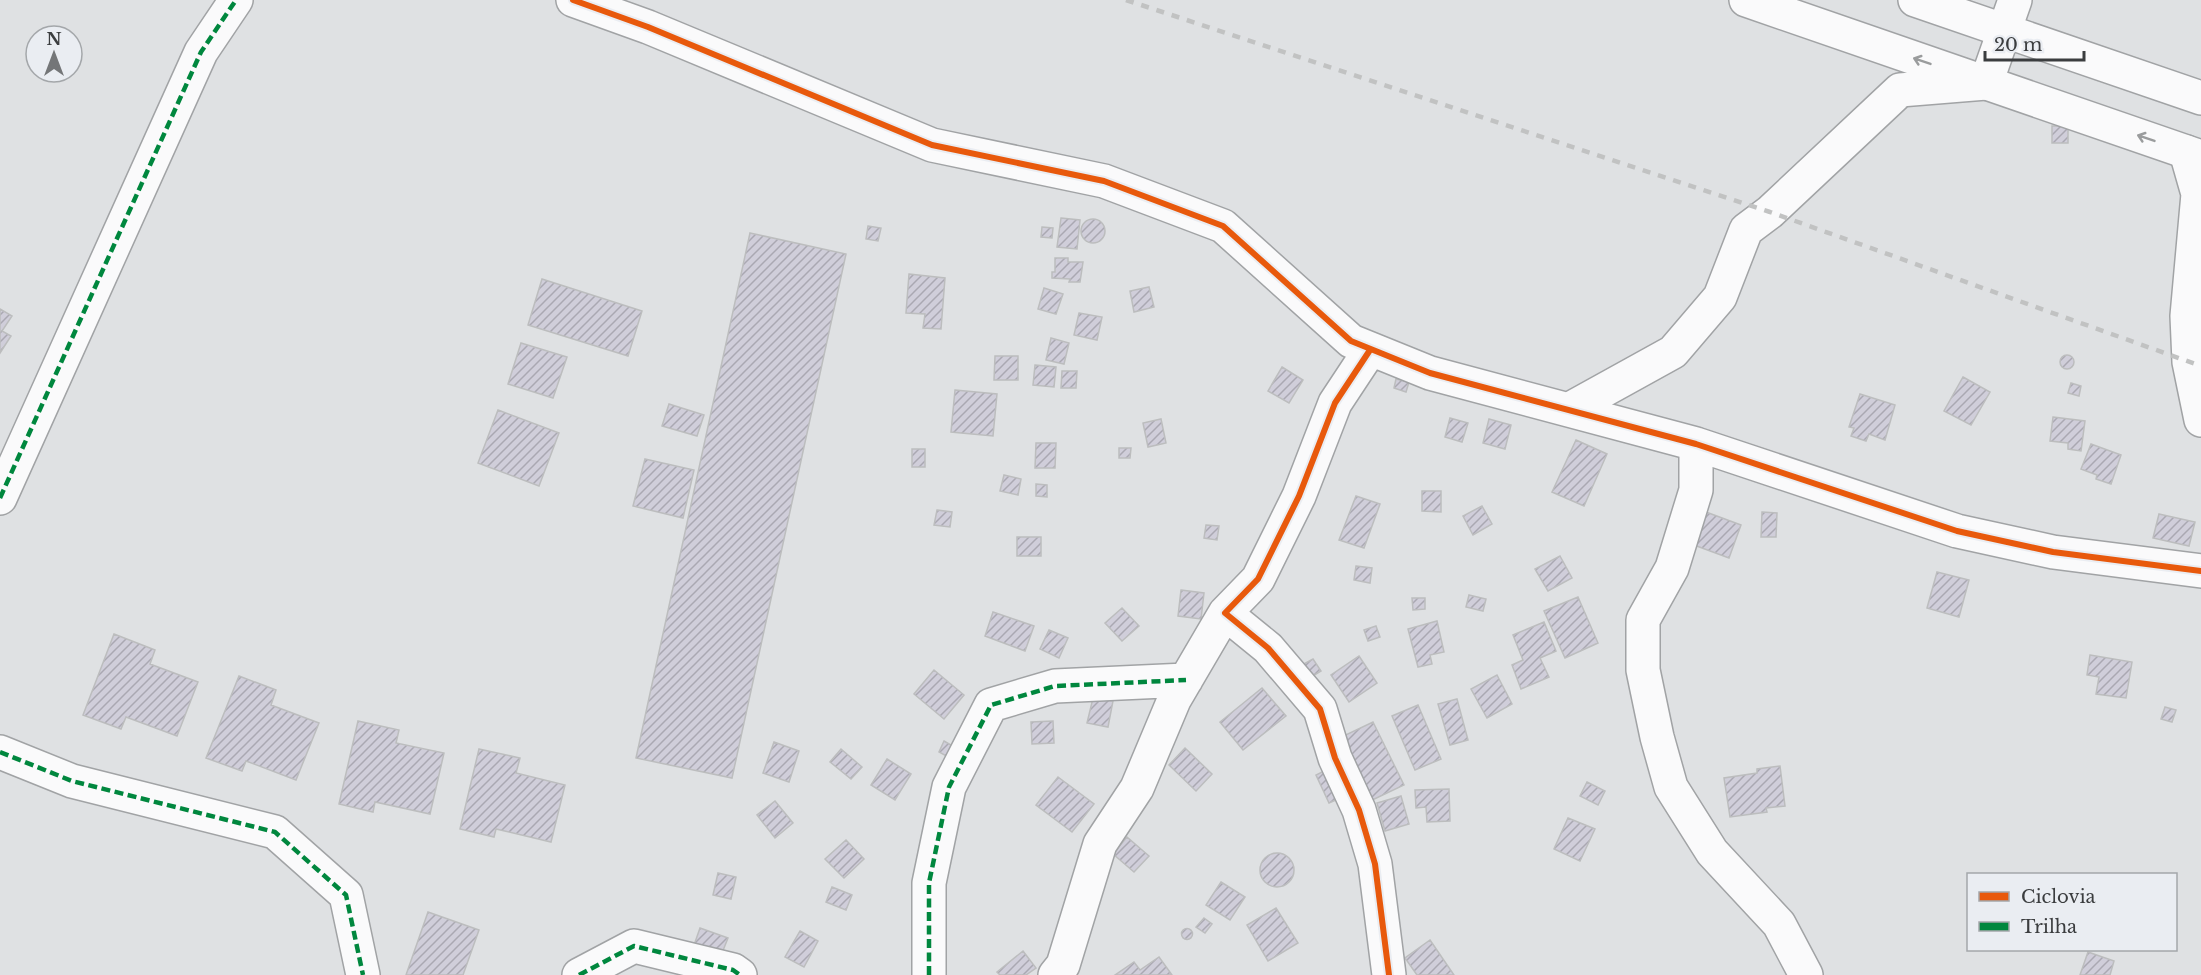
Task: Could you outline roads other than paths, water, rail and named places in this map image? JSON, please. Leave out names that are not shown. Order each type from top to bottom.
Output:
[{"type":"main road","points":[[0,498],[201,52],[236,0]]},
{"type":"main road","points":[[573,0],[648,27],[932,145],[1104,181],[1223,226],[1351,341],[1430,373],[1696,444],[1957,531],[2053,552],[2201,571]]},
{"type":"main road","points":[[1746,0],[2194,154],[2198,194],[2187,316],[2189,362],[2201,420]]},
{"type":"main road","points":[[1915,0],[2201,98]]},
{"type":"main road","points":[[1986,83],[2015,0]]},
{"type":"main road","points":[[1568,410],[1673,352],[1720,297],[1746,230],[1770,212],[1900,90],[1986,83]]},
{"type":"main road","points":[[1055,975],[1063,965],[1100,844],[1137,788],[1174,700],[1225,612],[1258,579],[1299,496],[1335,403],[1371,350]]},
{"type":"main road","points":[[1696,444],[1696,490],[1672,568],[1643,620],[1643,670],[1657,737],[1671,787],[1712,852],[1779,924],[1806,975]]},
{"type":"main road","points":[[1225,612],[1268,648],[1320,709],[1335,758],[1359,810],[1375,864],[1389,975]]},
{"type":"main road","points":[[929,975],[929,883],[949,787],[991,705],[1055,686],[1186,680]]},
{"type":"main road","points":[[0,752],[72,781],[275,832],[346,895],[363,975]]},
{"type":"main road","points":[[579,975],[634,946],[733,970],[740,975]]},
{"type":"railway","points":[[1126,0],[1770,212],[2201,366]]}]
